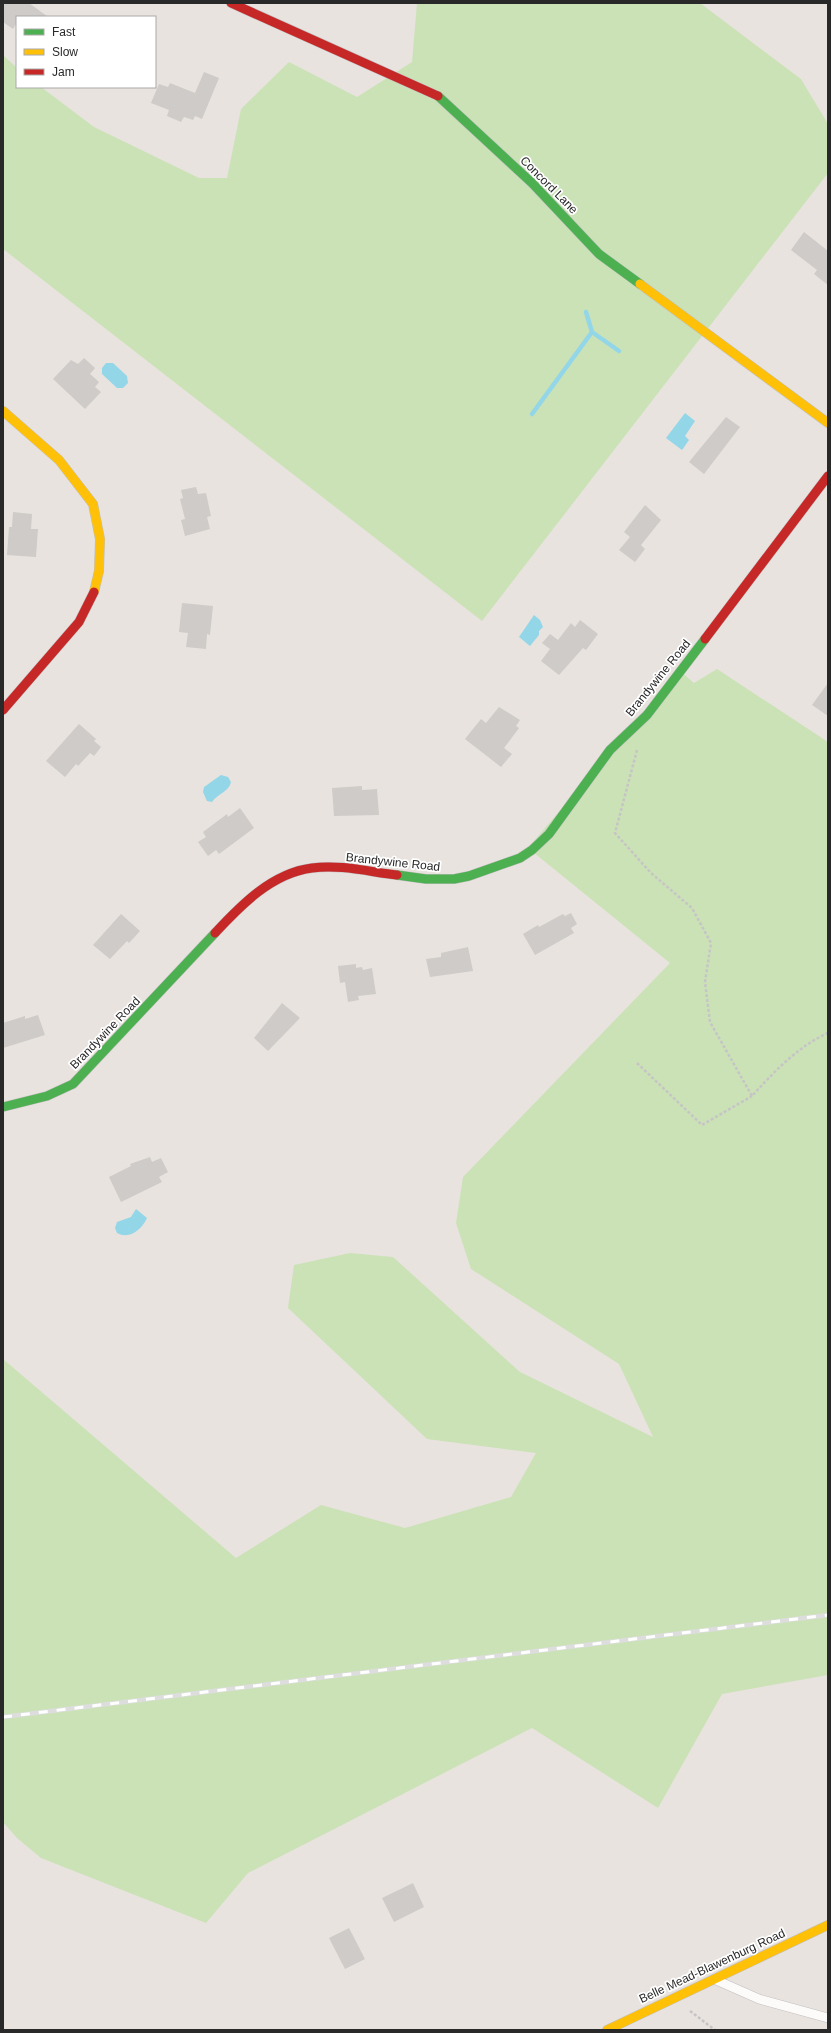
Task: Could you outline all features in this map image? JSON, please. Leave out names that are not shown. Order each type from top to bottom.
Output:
[{"type":"street","name":"Concord Lane","points":[[231,3],[441,98],[532,183],[599,254],[828,423]]},
{"type":"street","points":[[3,412],[59,460],[88,494],[93,504],[100,539],[99,571],[94,593],[79,622],[3,710]]},
{"type":"street","name":"Brandywine Road","points":[[3,1107],[47,1096],[73,1084],[240,906],[263,889],[289,874],[312,868],[342,868],[426,879],[454,879],[469,876],[520,858],[532,850],[549,834],[610,750],[647,715],[828,476]]},
{"type":"street","name":"Belle Mead-Blawenburg Road","points":[[607,2030],[828,1925]]},
{"type":"lane","points":[[713,1979],[737,1991],[759,1999],[828,2018]]},
{"type":"path","points":[[638,745],[615,834],[651,872],[692,908],[708,937],[711,943],[705,982],[710,1022],[752,1096]]},
{"type":"path","points":[[637,1064],[702,1125],[752,1096],[773,1072],[817,1038],[828,1033]]},
{"type":"path","points":[[673,1998],[715,2030]]},
{"type":"green space","points":[[417,3],[700,3],[801,79],[828,124],[828,173],[482,621],[3,249],[3,55],[16,67],[16,88],[42,88],[94,127],[199,178],[227,178],[241,109],[289,62],[357,97],[412,62]]},
{"type":"green space","points":[[717,669],[828,742],[828,1675],[722,1694],[658,1808],[532,1728],[248,1873],[206,1923],[41,1858],[17,1838],[3,1822],[3,1359],[236,1558],[321,1505],[405,1528],[511,1497],[536,1453],[427,1439],[288,1308],[294,1265],[350,1253],[393,1257],[520,1372],[653,1437],[619,1364],[471,1269],[456,1223],[463,1177],[670,963],[528,848],[679,670],[694,683]]},
{"type":"water","points":[[106,363],[113,363],[127,376],[128,383],[123,388],[117,388],[102,374],[102,368]]},
{"type":"water","points":[[685,413],[695,421],[685,436],[689,440],[682,450],[666,438]]},
{"type":"water","points":[[534,615],[540,620],[543,627],[539,631],[539,635],[530,646],[519,637]]},
{"type":"water","points":[[221,775],[228,777],[231,782],[230,785],[212,802],[207,801],[203,792],[204,787]]},
{"type":"water","points":[[136,1209],[147,1218],[142,1226],[131,1234],[122,1235],[117,1233],[115,1228],[117,1222],[131,1217]]},
{"type":"building","points":[[3,3],[29,3],[47,16],[16,16],[16,24],[13,29],[3,22]]},
{"type":"building","points":[[204,72],[219,78],[202,119],[195,116],[193,120],[184,117],[181,122],[167,116],[169,110],[151,103],[159,84],[168,87],[170,83],[195,93]]},
{"type":"building","points":[[804,232],[828,251],[828,285],[814,274],[817,270],[791,250]]},
{"type":"building","points":[[84,358],[95,368],[90,374],[99,382],[95,387],[101,392],[85,409],[53,379],[71,360],[78,364]]},
{"type":"building","points":[[726,417],[740,427],[704,474],[689,462]]},
{"type":"building","points":[[196,487],[198,494],[206,493],[211,516],[207,517],[210,529],[185,536],[181,520],[185,519],[180,499],[183,498],[181,490]]},
{"type":"building","points":[[645,505],[661,520],[641,545],[645,549],[635,562],[619,550],[630,537],[624,532]]},
{"type":"building","points":[[13,512],[32,514],[31,529],[38,529],[36,557],[7,555],[9,527],[12,527]]},
{"type":"building","points":[[182,603],[213,606],[210,635],[207,634],[206,649],[186,647],[188,633],[179,632]]},
{"type":"building","points":[[580,620],[598,634],[586,650],[583,648],[559,675],[541,661],[550,649],[542,643],[550,634],[558,640],[571,623],[575,627]]},
{"type":"building","points":[[828,683],[828,716],[812,705]]},
{"type":"building","points":[[499,707],[520,720],[516,726],[519,728],[504,748],[512,754],[501,767],[465,739],[481,719],[486,723]]},
{"type":"building","points":[[79,724],[96,739],[94,741],[101,747],[94,756],[90,753],[78,766],[76,764],[65,777],[46,761]]},
{"type":"building","points":[[362,786],[362,790],[377,789],[379,815],[334,816],[332,788]]},
{"type":"building","points":[[240,808],[254,828],[219,854],[216,850],[208,856],[198,842],[206,837],[203,832],[227,814],[228,817]]},
{"type":"building","points":[[571,913],[577,924],[571,928],[574,933],[535,955],[523,934],[538,925],[539,927],[563,914],[565,916]]},
{"type":"building","points":[[121,914],[140,931],[129,943],[127,941],[110,959],[93,945]]},
{"type":"building","points":[[468,947],[473,971],[430,977],[426,959],[441,957],[441,953]]},
{"type":"building","points":[[356,964],[356,968],[362,967],[363,970],[372,968],[376,994],[358,996],[359,1000],[348,1002],[345,982],[340,983],[338,966]]},
{"type":"building","points":[[282,1003],[300,1018],[268,1051],[254,1038]]},
{"type":"building","points":[[38,1015],[45,1035],[3,1048],[3,1023],[25,1016],[25,1019]]},
{"type":"building","points":[[150,1157],[152,1162],[161,1158],[168,1172],[159,1177],[162,1182],[121,1202],[109,1177],[131,1166],[130,1164]]},
{"type":"building","points":[[413,1883],[424,1907],[394,1922],[382,1898]]},
{"type":"building","points":[[349,1928],[365,1959],[345,1969],[329,1938]]},
{"type":"waterway","points":[[586,312],[592,332],[619,351]]},
{"type":"waterway","points":[[532,414],[592,332]]},
{"type":"railway","points":[[3,1717],[828,1615]]},
{"type":"traffic: fast","points":[[438,96],[532,183],[599,254],[640,284]]},
{"type":"traffic: fast","points":[[397,875],[426,879],[454,879],[469,876],[520,858],[532,850],[549,834],[610,750],[647,715],[705,639]]},
{"type":"traffic: fast","points":[[3,1107],[47,1096],[73,1084],[215,933]]},
{"type":"traffic: slow","points":[[640,284],[828,423]]},
{"type":"traffic: slow","points":[[3,411],[59,460],[93,504],[100,539],[99,571],[94,592]]},
{"type":"traffic: slow","points":[[607,2030],[828,1925]]},
{"type":"traffic: jam","points":[[231,3],[438,96]]},
{"type":"traffic: jam","points":[[705,639],[828,476]]},
{"type":"traffic: jam","points":[[3,710],[79,622],[94,592]]},
{"type":"traffic: jam","points":[[215,933],[258,892],[271,883],[297,871],[312,868],[333,867],[397,875]]}]
